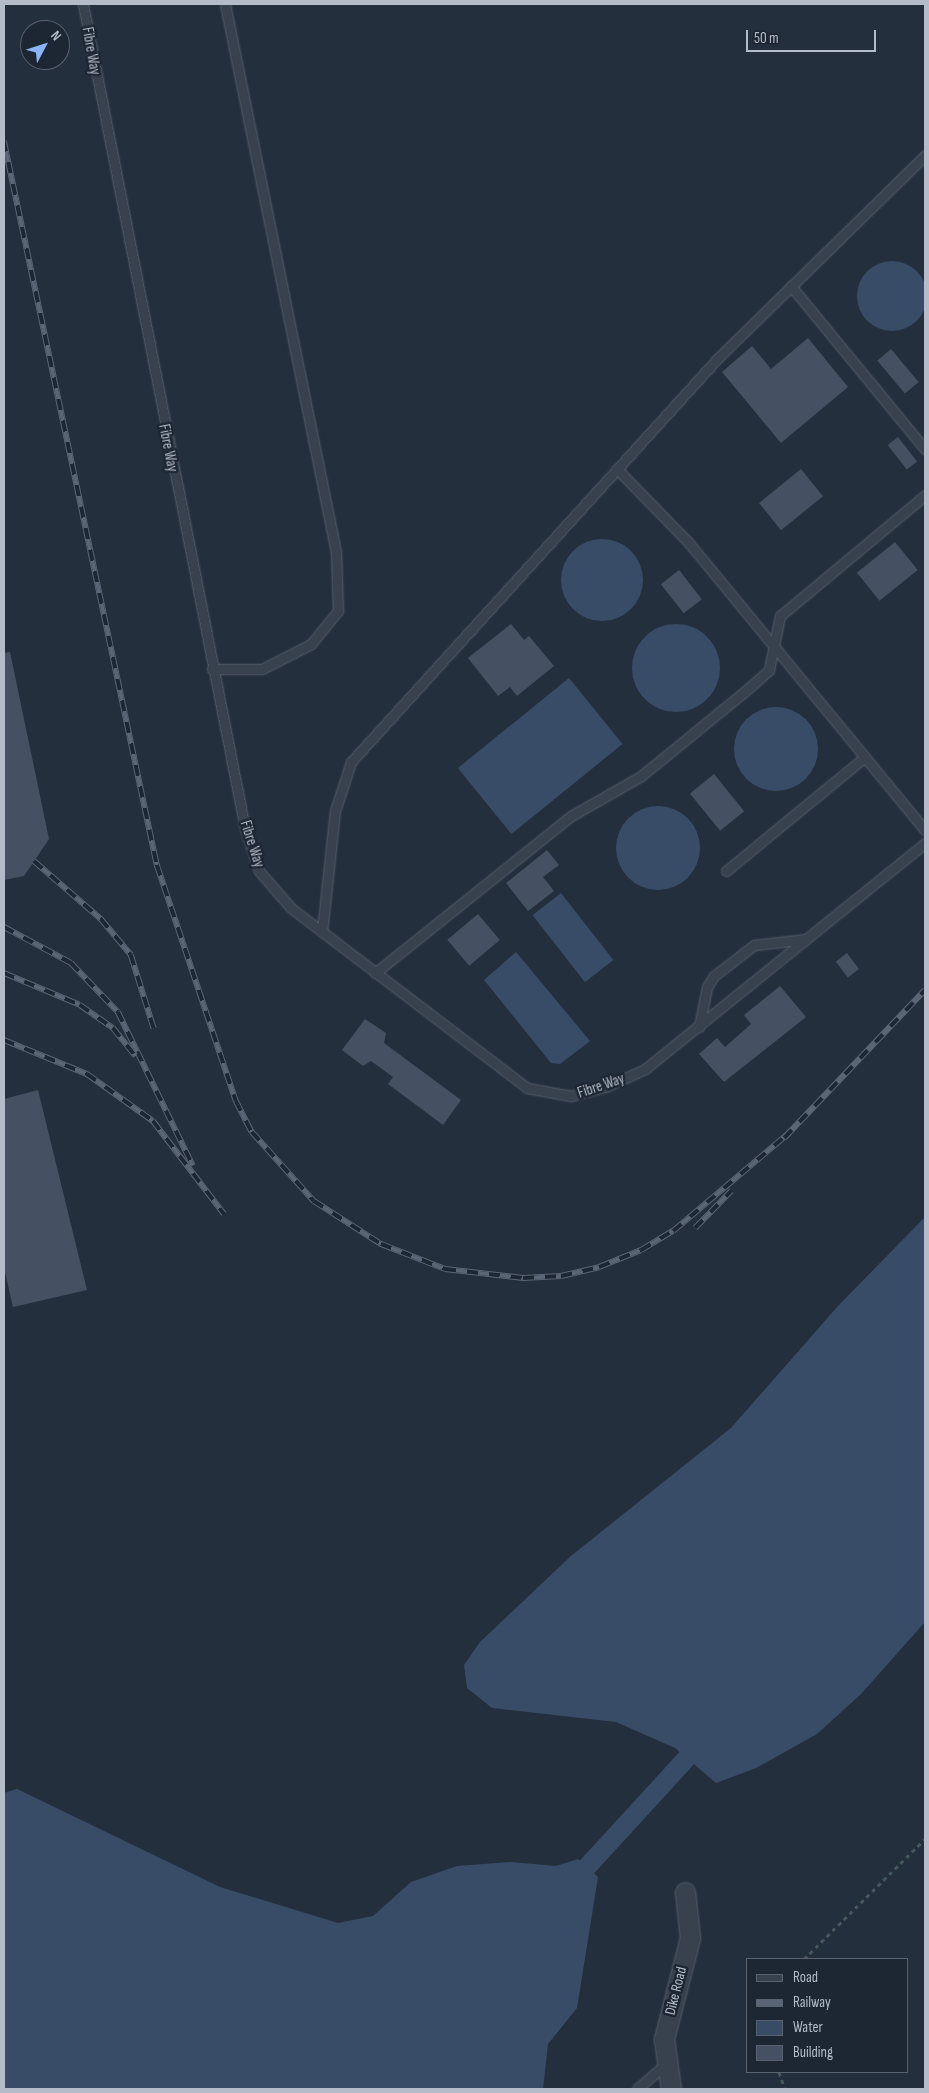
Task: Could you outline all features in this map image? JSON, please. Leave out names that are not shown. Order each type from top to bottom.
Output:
[{"type":"street","name":"Dike Road","points":[[671,2089],[664,2039],[690,1938],[685,1892]]},
{"type":"lane","name":"Fibre Way","points":[[83,4],[212,669],[245,828],[259,871],[291,908],[527,1088],[571,1096],[608,1086],[645,1069],[925,843]]},
{"type":"lane","points":[[212,669],[262,669],[311,644],[338,611],[336,552],[225,4]]},
{"type":"lane","points":[[322,932],[334,811],[351,762],[619,471],[718,358],[925,155]]},
{"type":"lane","points":[[791,286],[925,449]]},
{"type":"lane","points":[[619,471],[657,506],[774,643],[925,830]]},
{"type":"lane","points":[[375,973],[571,816],[641,776],[744,692],[769,670],[780,616],[925,495]]},
{"type":"lane","points":[[726,871],[865,756]]},
{"type":"lane","points":[[699,1027],[706,987],[714,976],[754,945],[807,939]]},
{"type":"lane","points":[[637,2089],[668,2063]]},
{"type":"path","points":[[805,1958],[925,1839]]},
{"type":"path","points":[[779,2073],[784,2089]]},
{"type":"water","points":[[892,261],[905,264],[917,271],[924,283],[927,296],[924,309],[917,321],[905,328],[892,331],[879,328],[867,321],[860,309],[857,296],[860,283],[867,271],[879,264]]},
{"type":"water","points":[[602,539],[618,542],[631,551],[640,564],[643,580],[640,596],[631,609],[618,618],[602,621],[586,618],[573,609],[564,596],[561,580],[564,564],[573,551],[586,542]]},
{"type":"water","points":[[676,624],[693,628],[707,637],[716,651],[720,668],[716,685],[707,699],[693,708],[676,712],[659,708],[645,699],[636,685],[632,668],[636,651],[645,637],[659,628]]},
{"type":"water","points":[[569,678],[622,744],[511,834],[458,768]]},
{"type":"water","points":[[776,707],[792,710],[806,719],[815,733],[818,749],[815,765],[806,779],[792,788],[776,791],[760,788],[746,779],[737,765],[734,749],[737,733],[746,719],[760,710]]},
{"type":"water","points":[[658,806],[674,809],[688,818],[697,832],[700,848],[697,864],[688,878],[674,887],[658,890],[642,887],[628,878],[619,864],[616,848],[619,832],[628,818],[642,809]]},
{"type":"water","points":[[561,893],[613,960],[585,982],[533,915]]},
{"type":"water","points":[[516,952],[590,1041],[560,1064],[551,1063],[484,980]]},
{"type":"water","points":[[925,1217],[925,1622],[861,1694],[817,1734],[756,1768],[716,1783],[675,1748],[616,1722],[492,1708],[467,1688],[464,1665],[480,1642],[571,1556],[731,1428],[838,1306]]},
{"type":"water","points":[[17,1789],[220,1887],[338,1923],[373,1916],[411,1882],[457,1866],[511,1862],[556,1866],[578,1859],[598,1877],[577,2008],[548,2044],[543,2089],[4,2089],[4,1793]]},
{"type":"building","points":[[808,338],[848,387],[781,443],[722,372],[752,346],[771,369]]},
{"type":"building","points":[[891,349],[919,382],[905,394],[877,361]]},
{"type":"building","points":[[898,437],[917,461],[907,469],[888,445]]},
{"type":"building","points":[[801,469],[823,496],[781,530],[759,503]]},
{"type":"building","points":[[895,542],[918,570],[880,601],[857,573]]},
{"type":"building","points":[[679,570],[702,599],[684,613],[661,584]]},
{"type":"building","points":[[511,624],[524,640],[529,636],[554,666],[517,696],[510,687],[498,696],[468,658]]},
{"type":"building","points":[[10,652],[49,839],[24,876],[4,880],[4,653]]},
{"type":"building","points":[[714,774],[744,811],[720,831],[690,794]]},
{"type":"building","points":[[547,850],[559,865],[543,877],[554,891],[528,911],[506,883]]},
{"type":"building","points":[[478,914],[500,940],[469,966],[447,940]]},
{"type":"building","points":[[847,953],[859,969],[848,977],[836,961]]},
{"type":"building","points":[[780,986],[806,1017],[724,1082],[699,1054],[717,1038],[725,1047],[751,1024],[744,1015]]},
{"type":"building","points":[[365,1019],[386,1033],[384,1043],[461,1100],[443,1125],[388,1084],[393,1077],[371,1061],[363,1066],[342,1050]]},
{"type":"building","points":[[38,1090],[87,1290],[13,1307],[4,1268],[4,1099]]},
{"type":"waterway","points":[[586,1867],[686,1758]]},
{"type":"railway","points":[[4,141],[157,865],[236,1101],[252,1132],[314,1201],[381,1244],[445,1269],[523,1278],[561,1276],[599,1267],[641,1250],[673,1231],[789,1133]]},
{"type":"railway","points":[[34,861],[101,919],[131,955],[154,1029]]},
{"type":"railway","points":[[4,927],[71,963],[118,1012],[193,1166]]},
{"type":"railway","points":[[4,973],[80,1005],[113,1028],[136,1056]]},
{"type":"railway","points":[[784,1138],[925,990]]},
{"type":"railway","points":[[4,1040],[87,1074],[153,1121],[224,1214]]},
{"type":"railway","points":[[695,1228],[731,1191]]}]
